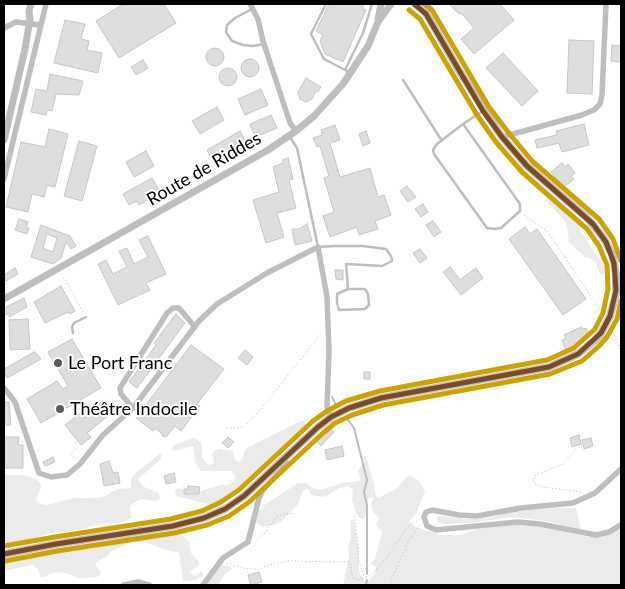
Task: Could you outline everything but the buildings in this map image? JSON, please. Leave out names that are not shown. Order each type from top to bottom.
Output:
[{"type":"main road","points":[[414,4],[426,14]]},
{"type":"main road","points":[[4,554],[173,526],[204,518],[224,509],[244,496],[330,415],[381,398],[549,368],[578,354],[594,342],[609,319],[619,290],[613,258],[606,242],[597,228],[528,166],[502,137],[483,111],[421,4]]},
{"type":"street","points":[[4,179],[38,25],[46,4]]},
{"type":"street","name":"Route de Riddes","points":[[4,298],[260,155],[296,131],[314,116],[343,84],[348,71],[368,46],[378,22],[381,4]]},
{"type":"street","name":"Route de Riddes","points":[[378,22],[391,4]]},
{"type":"street","points":[[502,137],[582,115],[594,110],[600,104],[606,4]]},
{"type":"street","points":[[251,6],[258,19],[264,44],[290,123],[296,131]]},
{"type":"street","points":[[4,28],[16,22],[38,25]]},
{"type":"street","points":[[4,388],[15,402],[39,473],[44,476],[58,477],[72,472],[103,435],[134,408],[195,326],[217,304],[318,247],[327,297],[329,325],[326,406],[330,415]]},
{"type":"street","points":[[134,408],[121,394],[120,388],[167,313],[174,308],[179,308],[195,326]]},
{"type":"street","points":[[203,585],[226,556],[248,543],[259,498],[263,490],[285,466],[286,462],[284,460]]},
{"type":"street","points":[[621,469],[593,495],[569,504],[464,516],[432,510],[426,512],[424,520],[429,528],[436,530],[518,522],[540,524],[596,535],[609,532],[621,525]]},
{"type":"street","points":[[124,585],[138,582],[149,585]]},
{"type":"lane","points":[[326,4],[311,34],[324,59],[348,71],[372,4]]},
{"type":"lane","points":[[251,6],[227,25],[226,32],[232,41],[243,45],[264,44]]},
{"type":"lane","points":[[402,80],[442,141]]},
{"type":"lane","points":[[463,124],[520,204],[520,211],[501,228],[487,228],[433,150],[463,124],[483,111]]},
{"type":"lane","points":[[289,136],[297,148],[318,247],[363,246],[386,249],[392,261],[382,266],[346,264],[348,289]]},
{"type":"lane","points":[[348,289],[365,289],[368,294],[369,305],[365,309],[339,310],[337,294],[348,289]]},
{"type":"lane","points":[[72,333],[74,323],[86,317]]},
{"type":"path","points":[[520,211],[548,232],[593,299],[609,319]]},
{"type":"path","points":[[61,272],[86,317]]},
{"type":"path","points":[[227,428],[244,428],[329,325]]},
{"type":"path","points":[[612,329],[621,352]]},
{"type":"path","points":[[74,458],[71,454],[75,449],[76,440]]},
{"type":"path","points":[[576,450],[561,465],[536,475],[534,482],[542,487],[588,492],[593,495]]},
{"type":"path","points":[[248,543],[264,534],[274,518],[297,513]]},
{"type":"path","points":[[355,516],[359,561],[364,576],[367,577]]},
{"type":"path","points":[[218,564],[231,564],[243,568],[260,569],[286,561],[343,562],[350,563],[352,579],[359,580],[371,575],[412,523],[424,520]]},
{"type":"path","points":[[389,585],[409,540],[424,520]]},
{"type":"shaded area","points":[[551,196],[569,214],[580,230],[605,268],[604,274],[600,274],[596,263],[592,259],[585,257],[569,242],[567,226],[564,220],[546,200]]},
{"type":"shaded area","points":[[304,421],[306,426],[280,455],[225,500],[216,504],[208,504],[176,496],[175,490],[179,488],[198,492],[219,485],[230,484],[234,482],[236,475],[231,471],[201,471],[195,463],[193,446],[174,451],[172,449],[173,445],[193,438],[201,442],[202,458],[209,465],[214,462],[212,455],[214,451],[219,449],[233,451],[234,459],[239,462],[245,450],[249,447]]},
{"type":"shaded area","points":[[161,453],[161,459],[138,479],[142,486],[159,493],[160,499],[156,501],[141,499],[132,504],[130,508],[132,518],[119,523],[106,523],[73,531],[51,533],[4,547],[4,475],[24,475],[36,479],[41,487],[36,500],[40,504],[47,505],[74,498],[103,497],[118,489],[131,488],[131,478],[135,473]]},
{"type":"shaded area","points":[[364,457],[367,458],[374,482],[375,494],[378,498],[397,488],[408,476],[420,482],[425,492],[416,514],[409,522],[416,527],[440,535],[461,535],[477,529],[523,524],[587,537],[609,535],[621,529],[621,585],[343,585],[349,557],[348,546],[351,539],[351,520],[354,520],[359,549],[359,572],[365,581],[368,581],[375,573],[376,567],[371,564],[375,558],[382,532],[376,525],[379,518],[373,512],[371,504],[374,497],[368,498],[366,514],[361,519],[356,513],[352,500],[353,490],[348,486],[340,488],[324,497],[311,495],[308,489],[303,490],[298,504],[282,521],[263,527],[256,521],[257,514],[263,506],[298,483],[306,483],[314,489],[321,490],[342,483],[359,481],[358,471]]},
{"type":"shaded area","points":[[576,508],[581,530],[547,521],[511,517],[473,523],[440,524],[436,518],[441,516],[463,519],[489,518],[515,511]]},
{"type":"shaded area","points":[[155,533],[185,537],[189,542],[191,553],[199,562],[198,566],[191,573],[195,576],[202,571],[203,575],[196,580],[183,581],[179,553],[146,542],[131,542],[111,551],[107,556],[95,563],[101,574],[97,577],[79,578],[62,572],[41,577],[38,569],[32,565],[4,571],[4,562],[35,554],[52,551],[92,549],[125,537]]},
{"type":"shaded area","points":[[222,565],[229,566],[232,569],[225,574],[218,585],[206,585],[218,568]]},
{"type":"waterway","points":[[4,140],[25,49],[31,4]]},
{"type":"waterway","points":[[332,397],[337,407]]},
{"type":"waterway","points":[[346,417],[354,428],[367,480],[364,492],[367,505],[367,574]]},
{"type":"waterway","points":[[366,585],[367,580]]},
{"type":"transit line","points":[[4,554],[173,526],[204,518],[225,509],[244,496],[318,427],[331,417],[349,408],[381,398],[549,367],[578,354],[601,333],[610,316],[616,290],[614,263],[606,242],[593,224],[527,166],[502,137],[483,111],[426,14],[414,4]]},
{"type":"transit line","points":[[425,4],[432,10],[489,107],[508,132],[532,161],[599,219],[613,239],[621,261]]},
{"type":"transit line","points":[[4,546],[171,519],[202,511],[221,502],[239,490],[313,421],[346,401],[380,391],[547,360],[574,348],[595,329],[603,313],[608,289],[607,265],[599,246],[587,229],[522,172],[496,142],[477,115],[420,19],[409,10]]},
{"type":"transit line","points":[[5,561],[174,533],[207,525],[229,516],[249,502],[335,423],[352,415],[383,405],[550,374],[582,361],[607,337],[617,319],[621,301]]},
{"type":"place","name":"Le Port Franc","points":[[58,363]]},
{"type":"place","name":"Théâtre Indocile","points":[[60,409]]}]
